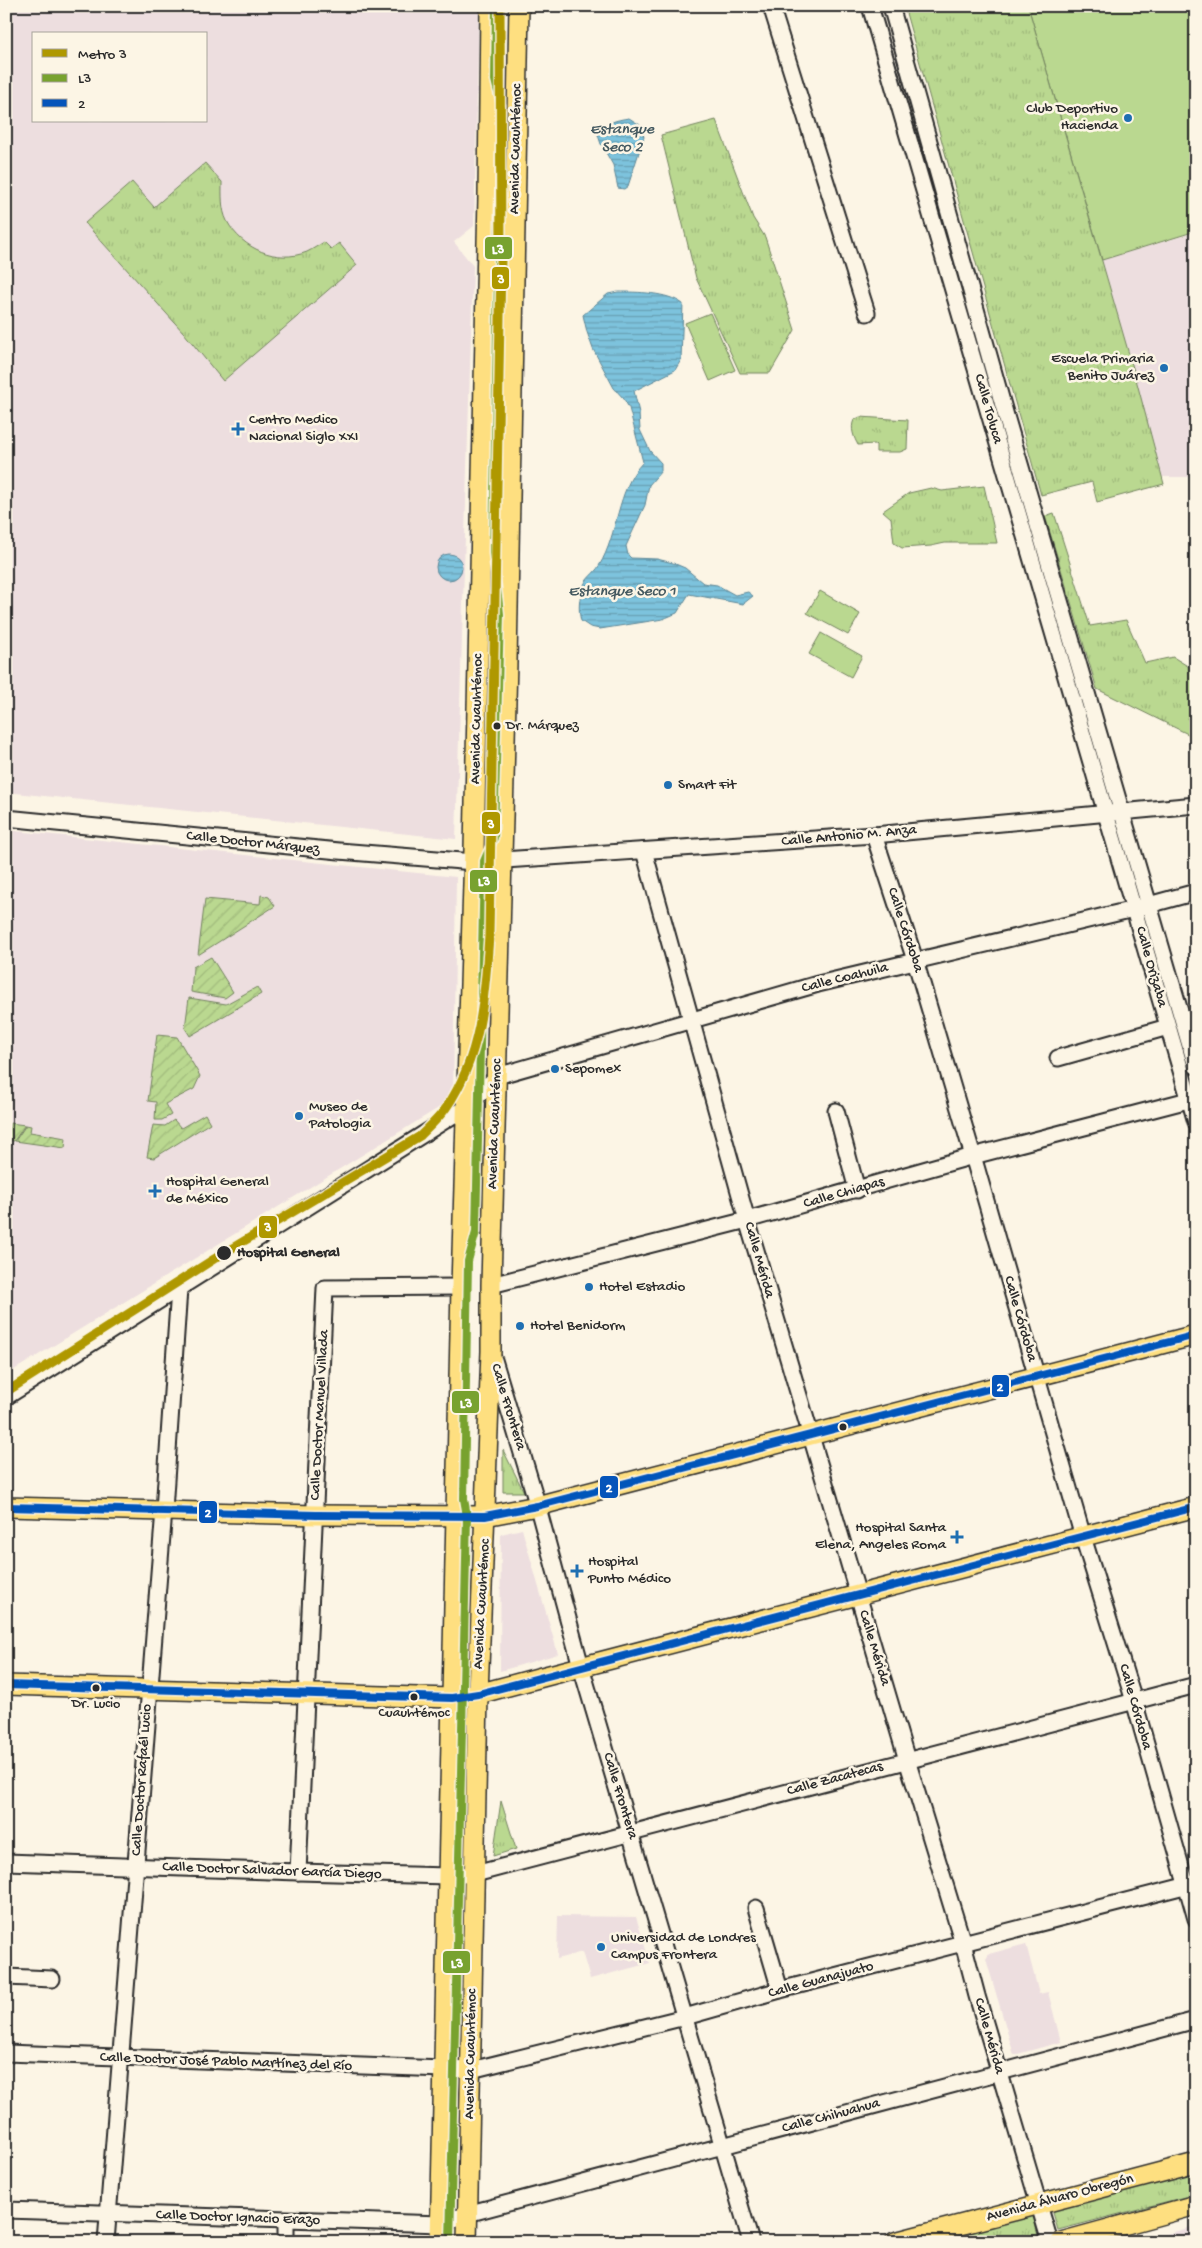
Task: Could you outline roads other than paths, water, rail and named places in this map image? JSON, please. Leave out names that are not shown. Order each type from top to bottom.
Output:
[{"type":"main road","name":"Avenida Cuauhtémoc","points":[[440,2233],[461,1287],[474,862],[488,206],[490,6]]},
{"type":"main road","name":"Avenida Cuauhtémoc","points":[[467,2242],[478,1694],[491,1351],[490,1285],[507,662],[519,6]]},
{"type":"main road","points":[[6,1507],[316,1515],[485,1516],[537,1506],[1196,1335]]},
{"type":"main road","points":[[6,1685],[452,1698],[478,1694],[1196,1507]]},
{"type":"main road","name":"Avenida Álvaro Obregón","points":[[895,2242],[1196,2162]]},
{"type":"main road","points":[[1061,2242],[1196,2205]]},
{"type":"street","points":[[771,6],[867,313]]},
{"type":"street","name":"Calle Toluca","points":[[870,6],[1104,812]]},
{"type":"street","name":"Calle Toluca","points":[[891,6],[1006,416],[1121,811]]},
{"type":"street","points":[[991,420],[1006,416]]},
{"type":"street","name":"Calle Antonio M. Anza","points":[[501,860],[874,835],[1104,812],[1196,805]]},
{"type":"street","name":"Calle Orizaba","points":[[1121,811],[1150,904],[1196,1066]]},
{"type":"street","name":"Calle Orizaba","points":[[1104,812],[1168,1027],[1193,1099],[1196,1122]]},
{"type":"street","name":"Calle Doctor Márquez","points":[[6,818],[339,851],[474,862],[501,860]]},
{"type":"street","name":"Calle Córdoba","points":[[874,835],[915,960],[974,1156],[1083,1537],[1191,1884],[1196,1919]]},
{"type":"street","name":"Calle Mérida","points":[[644,851],[747,1220],[963,1943],[1050,2242]]},
{"type":"street","name":"Calle Coahuila","points":[[497,1076],[818,984],[1134,909],[1196,892]]},
{"type":"street","points":[[1058,1058],[1168,1027]]},
{"type":"street","points":[[6,1397],[468,1106],[497,1076]]},
{"type":"street","name":"Calle Chiapas","points":[[490,1285],[747,1220],[974,1156],[1193,1099]]},
{"type":"street","points":[[836,1111],[857,1190]]},
{"type":"street","name":"Calle Doctor Manuel Villada","points":[[298,1872],[326,1288],[461,1287]]},
{"type":"street","name":"Calle Doctor Rafaél Lucio","points":[[106,2242],[164,1510],[179,1289]]},
{"type":"street","name":"Calle Frontera","points":[[491,1351],[751,2242]]},
{"type":"street","name":"Calle Zacatecas","points":[[475,1874],[1196,1686]]},
{"type":"street","name":"Calle Doctor Salvador García Diego","points":[[6,1862],[448,1876],[475,1874]]},
{"type":"street","name":"Calle Guanajuato","points":[[445,2070],[471,2070],[685,2017],[780,1990],[1191,1884]]},
{"type":"street","points":[[756,1908],[780,1990]]},
{"type":"street","points":[[6,1977],[52,1979]]},
{"type":"street","name":"Calle Chihuahua","points":[[467,2214],[722,2144],[1196,2020]]},
{"type":"street","name":"Calle Doctor José Pablo Martínez del Río","points":[[6,2053],[445,2070]]},
{"type":"street","name":"Calle Doctor Ignacio Erazo","points":[[6,2210],[286,2220],[440,2233],[467,2214]]},
{"type":"street","points":[[286,2220],[286,2242]]},
{"type":"water","name":"Estanque Seco 2","points":[[629,118],[640,125],[644,137],[628,186],[624,189],[618,188],[613,165],[598,135],[607,124]]},
{"type":"water","name":"Estanque Seco 1","points":[[618,292],[660,295],[683,304],[681,360],[675,370],[634,391],[639,413],[640,430],[650,451],[661,463],[661,471],[649,485],[645,505],[626,546],[628,555],[631,558],[657,559],[673,563],[685,568],[703,583],[717,585],[735,595],[748,592],[753,596],[743,604],[689,594],[677,613],[663,619],[600,629],[590,627],[581,621],[579,608],[582,591],[584,584],[597,569],[606,553],[622,499],[634,473],[643,462],[629,408],[614,388],[593,349],[583,315],[608,294]]},
{"type":"water","points":[[449,554],[459,557],[462,567],[459,577],[449,580],[439,577],[436,567],[439,557]]},
{"type":"metro line","name":"3","points":[[6,1392],[214,1259],[420,1136],[446,1108],[467,1068],[474,1047],[483,1003],[489,936],[501,262],[500,6]]},
{"type":"place","name":"Club Deportivo Hacienda","points":[[1128,118]]},
{"type":"place","name":"Escuela Primaria Benito Juárez","points":[[1164,368]]},
{"type":"place","name":"Centro Medico Nacional Siglo XXI","points":[[238,429]]},
{"type":"place","name":"Dr. Márquez","points":[[497,726]]},
{"type":"place","name":"Smart Fit","points":[[668,785]]},
{"type":"place","name":"Sepomex","points":[[555,1069]]},
{"type":"place","name":"Museo de Patologia","points":[[299,1116]]},
{"type":"place","name":"Hospital General de México","points":[[155,1191]]},
{"type":"place","name":"Hospital General","points":[[224,1253]]},
{"type":"place","name":"Hotel Estadio","points":[[589,1287]]},
{"type":"place","name":"Hotel Benidorm","points":[[520,1326]]},
{"type":"place","name":"Hospital Santa Elena, Angeles Roma","points":[[957,1537]]},
{"type":"place","name":"Hospital Punto Médico","points":[[577,1571]]},
{"type":"place","name":"Dr. Lucio","points":[[96,1688]]},
{"type":"place","name":"Cuauhtémoc","points":[[414,1697]]},
{"type":"place","name":"Universidad de Londres Campus Frontera","points":[[601,1947]]}]
